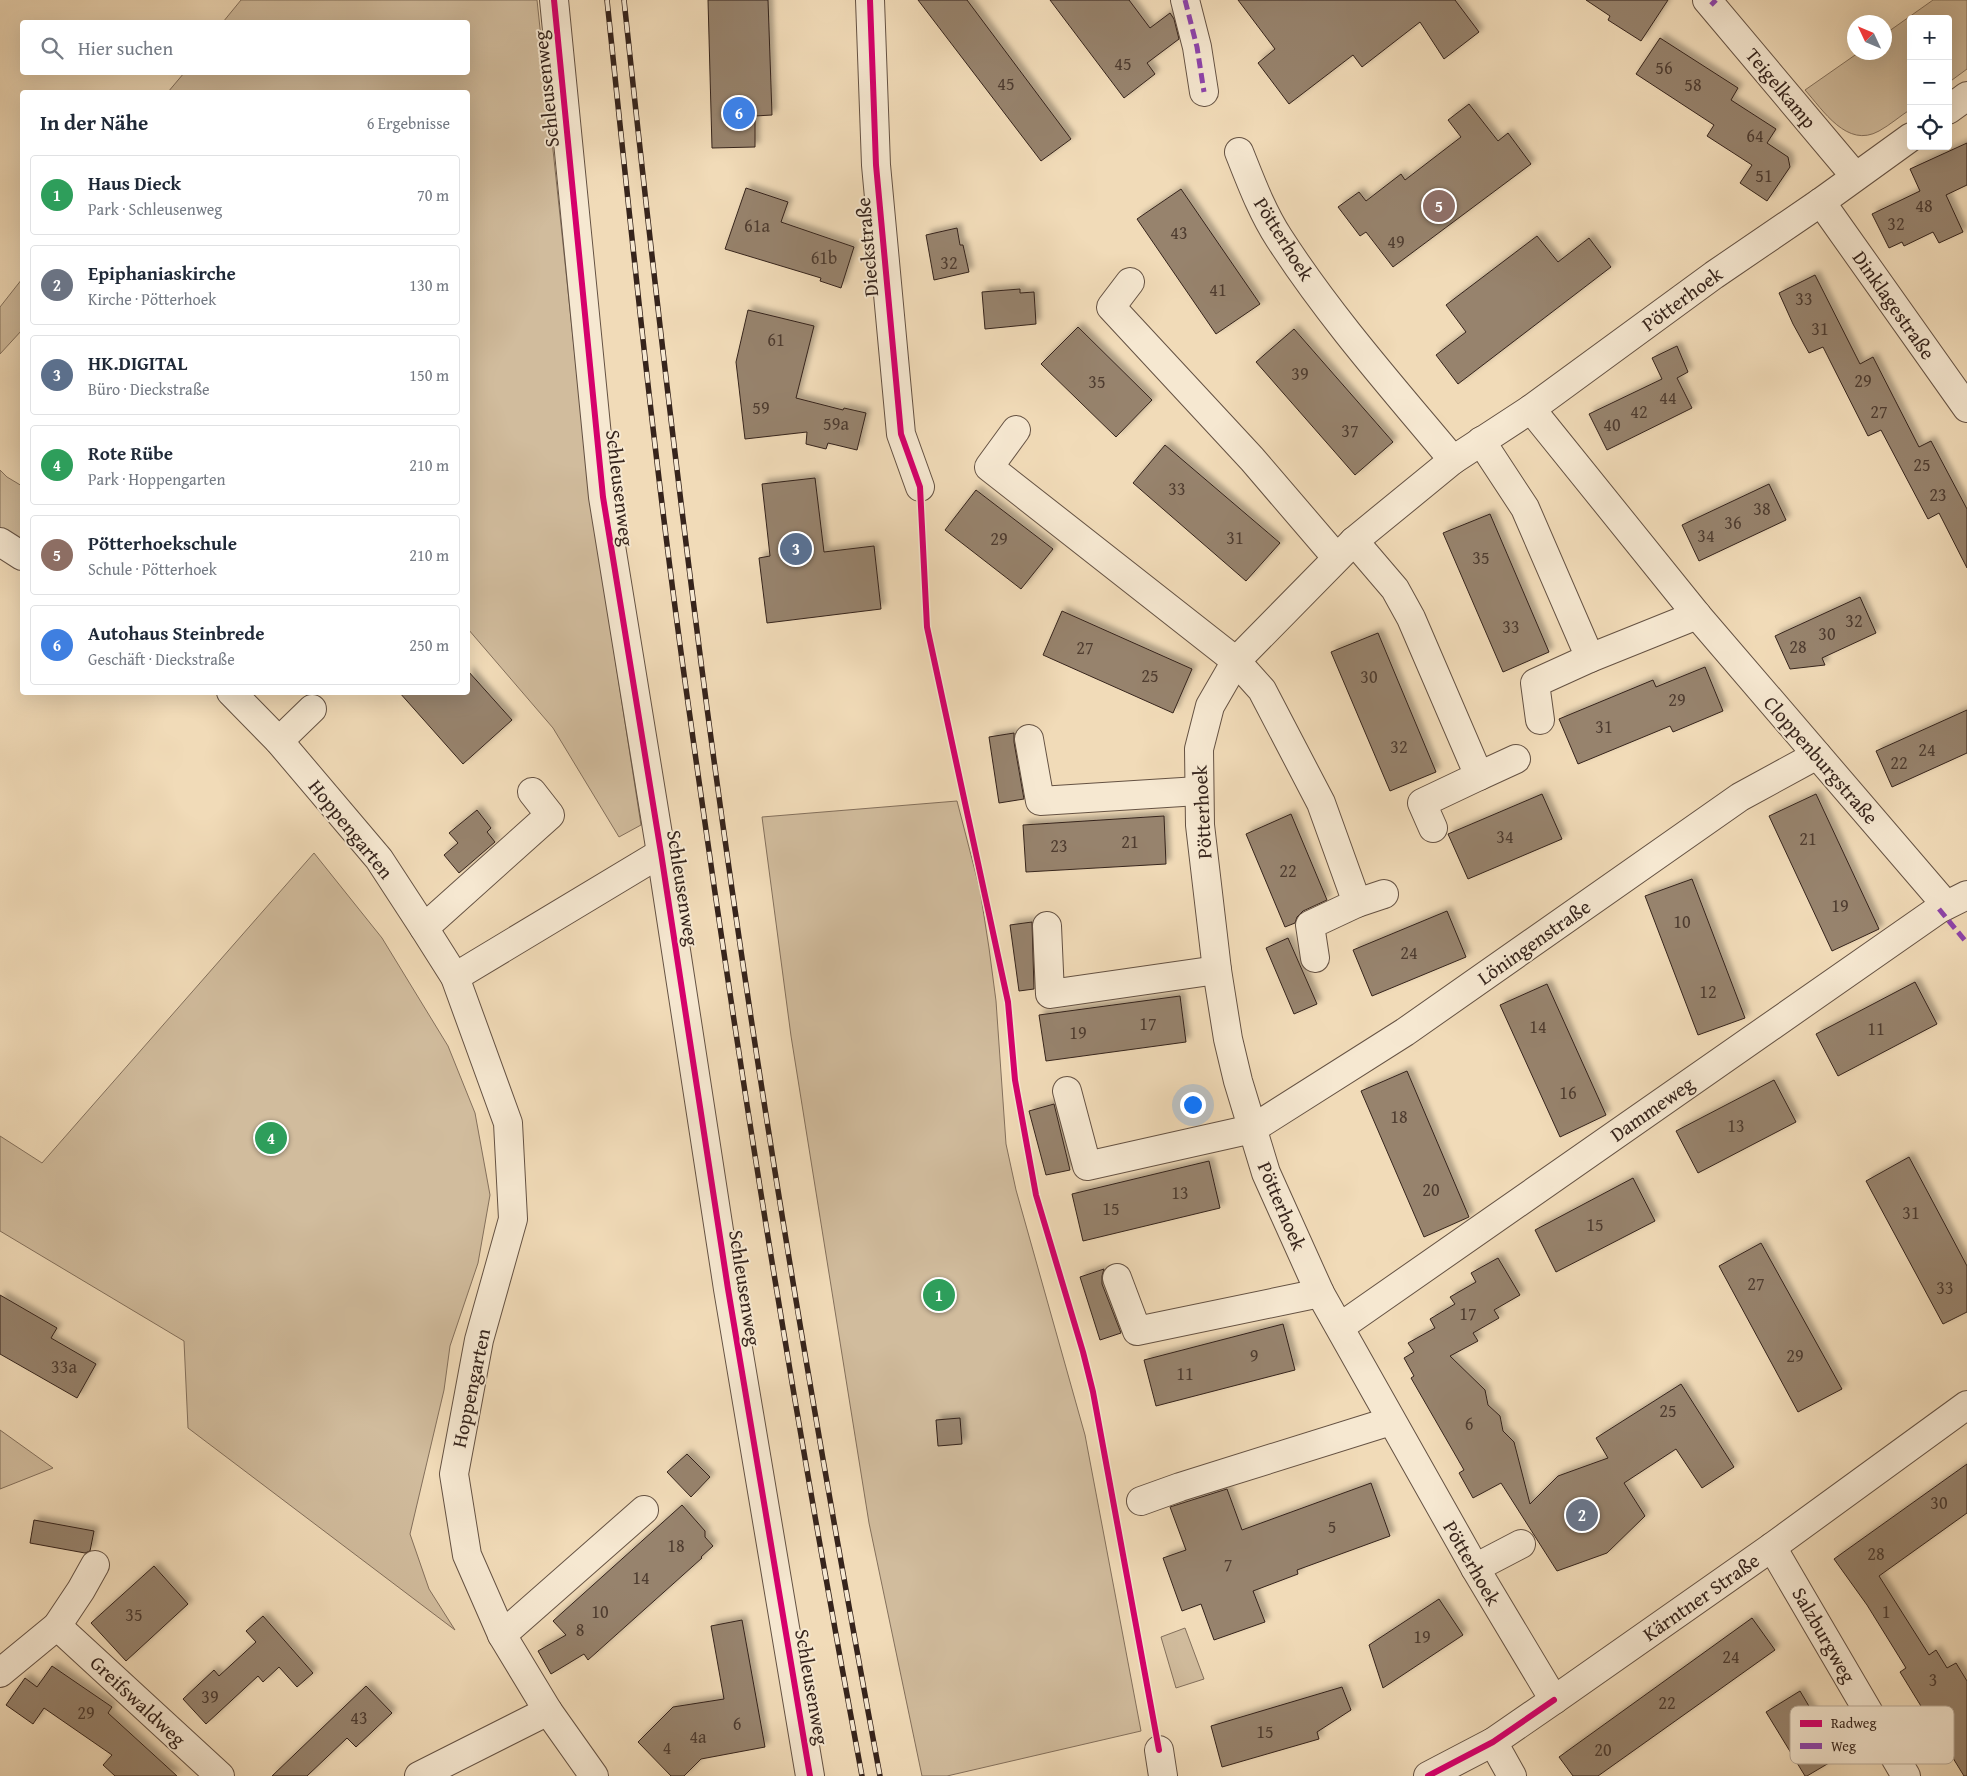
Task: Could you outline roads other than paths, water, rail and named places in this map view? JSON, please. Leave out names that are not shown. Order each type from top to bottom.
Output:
[{"type":"street","name":"Schleusenweg","points":[[554,0],[603,497],[661,853],[728,1289],[810,1776]]},
{"type":"street","name":"Dieckstraße","points":[[870,0],[876,165],[901,434],[920,487]]},
{"type":"street","points":[[1185,0],[1197,47],[1204,92]]},
{"type":"street","name":"Teigelkamp","points":[[1707,0],[1856,176]]},
{"type":"street","points":[[1952,107],[1967,96]]},
{"type":"street","name":"Pötterhoek","points":[[1554,1700],[1475,1568],[1320,1293],[1266,1173],[1238,1081],[1228,1039],[1217,970],[1200,825],[1198,791],[1199,749],[1210,706],[1236,660],[1345,549],[1453,460],[1531,409],[1714,275],[1821,202],[1907,140]]},
{"type":"street","name":"Pötterhoek","points":[[1239,152],[1256,193],[1279,237],[1337,320],[1453,460]]},
{"type":"street","name":"Dinklagestraße","points":[[1821,202],[1967,408]]},
{"type":"street","points":[[1130,282],[1111,307],[1252,460],[1345,549],[1395,589],[1411,618],[1479,776]]},
{"type":"street","name":"Cloppenburgstraße","points":[[1531,409],[1697,615],[1817,755],[1956,900]]},
{"type":"street","points":[[1016,430],[989,467],[1236,660],[1262,690],[1321,803],[1357,903]]},
{"type":"street","points":[[1481,441],[1524,508],[1590,658]]},
{"type":"street","points":[[0,542],[20,555]]},
{"type":"street","points":[[1540,720],[1535,683],[1590,658],[1697,615]]},
{"type":"street","name":"Hoppengarten","points":[[234,695],[279,741],[379,859],[424,928],[455,977],[508,1123],[513,1219],[479,1340],[454,1474],[467,1555],[502,1635],[548,1711],[594,1776]]},
{"type":"street","points":[[279,741],[312,709]]},
{"type":"street","points":[[1029,739],[1040,801],[1198,791]]},
{"type":"street","name":"Löningenstraße","points":[[1067,1092],[1087,1166],[1252,1129],[1405,1032],[1740,797],[1817,755]]},
{"type":"street","points":[[1433,828],[1422,802],[1516,759]]},
{"type":"street","points":[[424,928],[550,815],[532,792]]},
{"type":"street","points":[[455,977],[661,853]]},
{"type":"street","points":[[1315,958],[1310,925],[1357,903],[1384,894]]},
{"type":"street","name":"Dammeweg","points":[[1340,1328],[1956,900]]},
{"type":"street","points":[[1047,926],[1050,994],[1217,970]]},
{"type":"street","points":[[1117,1278],[1138,1331],[1320,1293]]},
{"type":"street","name":"Kärntner Straße","points":[[1428,1776],[1493,1742],[1772,1547],[1967,1405]]},
{"type":"street","points":[[1141,1501],[1391,1421]]},
{"type":"street","points":[[502,1635],[518,1623],[644,1510]]},
{"type":"street","points":[[1475,1568],[1521,1544]]},
{"type":"street","name":"Salzburgweg","points":[[1772,1547],[1865,1706]]},
{"type":"street","points":[[0,1673],[57,1626],[81,1590],[95,1564]]},
{"type":"street","name":"Greifswaldweg","points":[[57,1626],[220,1776]]},
{"type":"street","points":[[419,1776],[548,1711]]},
{"type":"street","points":[[1493,1742],[1512,1776]]},
{"type":"street","name":"Salzburgweg","points":[[1899,1764],[1906,1776]]},
{"type":"railway","points":[[607,0],[655,449],[709,850],[791,1380],[862,1776]]},
{"type":"railway","points":[[624,0],[674,442],[725,842],[786,1243],[880,1776]]},
{"type":"place","name":"Autohaus Steinbrede","points":[[739,113]]},
{"type":"place","name":"Pötterhoekschule","points":[[1439,206]]},
{"type":"place","name":"HK.DIGITAL","points":[[796,549]]},
{"type":"place","name":"Rote Rübe","points":[[271,1138]]},
{"type":"place","name":"Haus Dieck","points":[[939,1295]]},
{"type":"place","name":"Epiphaniaskirche","points":[[1582,1515]]}]
